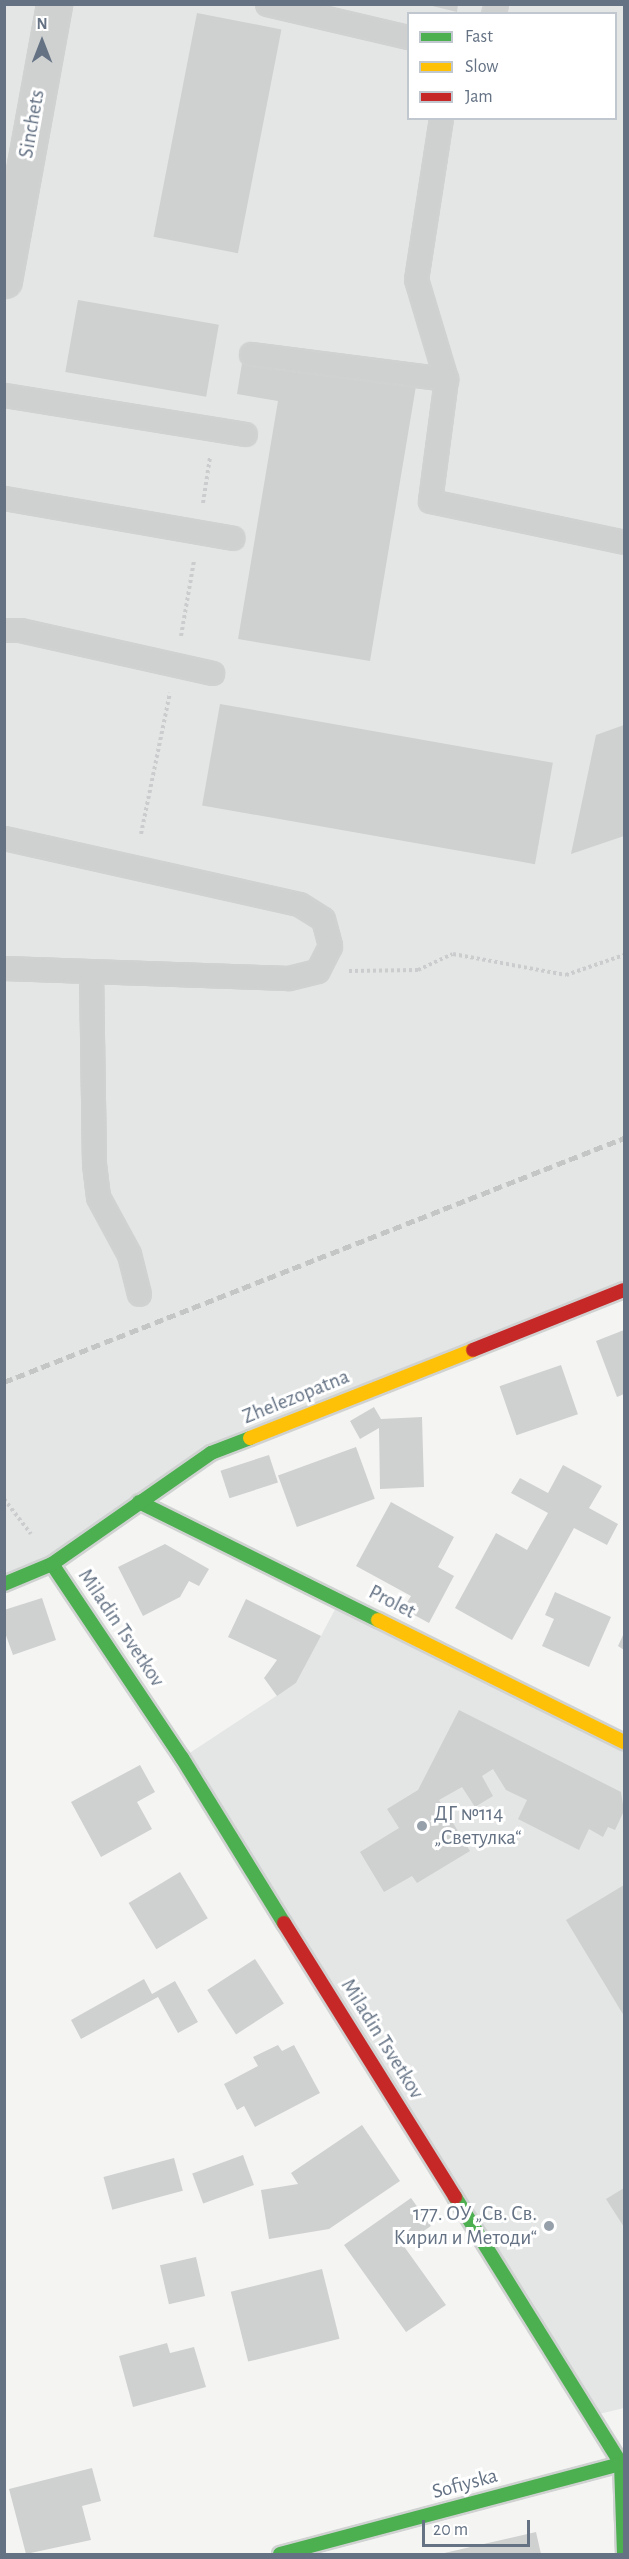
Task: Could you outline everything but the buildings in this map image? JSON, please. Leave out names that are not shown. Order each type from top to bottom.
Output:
[{"type":"street","name":"Sinchets","points":[[4,280],[54,4]]},
{"type":"street","name":"Zhelezopatna","points":[[4,1584],[52,1564],[212,1453],[624,1290]]},
{"type":"street","name":"Prolet","points":[[139,1502],[624,1742]]},
{"type":"street","name":"Miladin Tsvetkov","points":[[52,1564],[182,1758],[623,2463],[624,2554]]},
{"type":"street","name":"Sofiyska","points":[[280,2554],[623,2463]]},
{"type":"lane","points":[[267,4],[407,37]]},
{"type":"lane","points":[[441,120],[416,279],[446,379],[430,501],[624,542]]},
{"type":"lane","points":[[250,354],[446,379]]},
{"type":"lane","points":[[4,395],[245,434]]},
{"type":"lane","points":[[4,498],[233,538]]},
{"type":"lane","points":[[4,630],[20,630],[212,673]]},
{"type":"lane","points":[[4,838],[299,904],[323,919],[330,946],[317,971],[288,978],[4,968]]},
{"type":"lane","points":[[91,972],[94,1164],[98,1197],[129,1254],[139,1294]]},
{"type":"path","points":[[141,834],[176,664],[214,429]]},
{"type":"path","points":[[317,971],[418,970],[453,954],[566,975],[624,955]]},
{"type":"path","points":[[4,1499],[52,1564]]},
{"type":"shaded area","points":[[5,5],[624,5],[624,1287],[211,1453],[5,1584]]},
{"type":"shaded area","points":[[340,1600],[624,1742],[624,2408],[591,2416],[182,1758],[296,1683]]},
{"type":"railway","points":[[4,1382],[624,1138]]},
{"type":"traffic: fast","points":[[4,1584],[52,1564],[211,1453],[250,1438]]},
{"type":"traffic: fast","points":[[139,1502],[378,1620]]},
{"type":"traffic: fast","points":[[52,1564],[182,1758],[284,1923]]},
{"type":"traffic: fast","points":[[455,2197],[621,2464],[624,2554]]},
{"type":"traffic: fast","points":[[280,2554],[624,2463]]},
{"type":"traffic: slow","points":[[250,1438],[473,1350]]},
{"type":"traffic: slow","points":[[378,1620],[624,1742]]},
{"type":"traffic: jam","points":[[473,1350],[624,1290]]},
{"type":"traffic: jam","points":[[284,1923],[455,2197]]},
{"type":"place","name":"ДГ №114 „Светулка“","points":[[422,1826]]},
{"type":"place","name":"177. ОУ „Св. Св. Кирил и Методи“","points":[[549,2226]]}]
